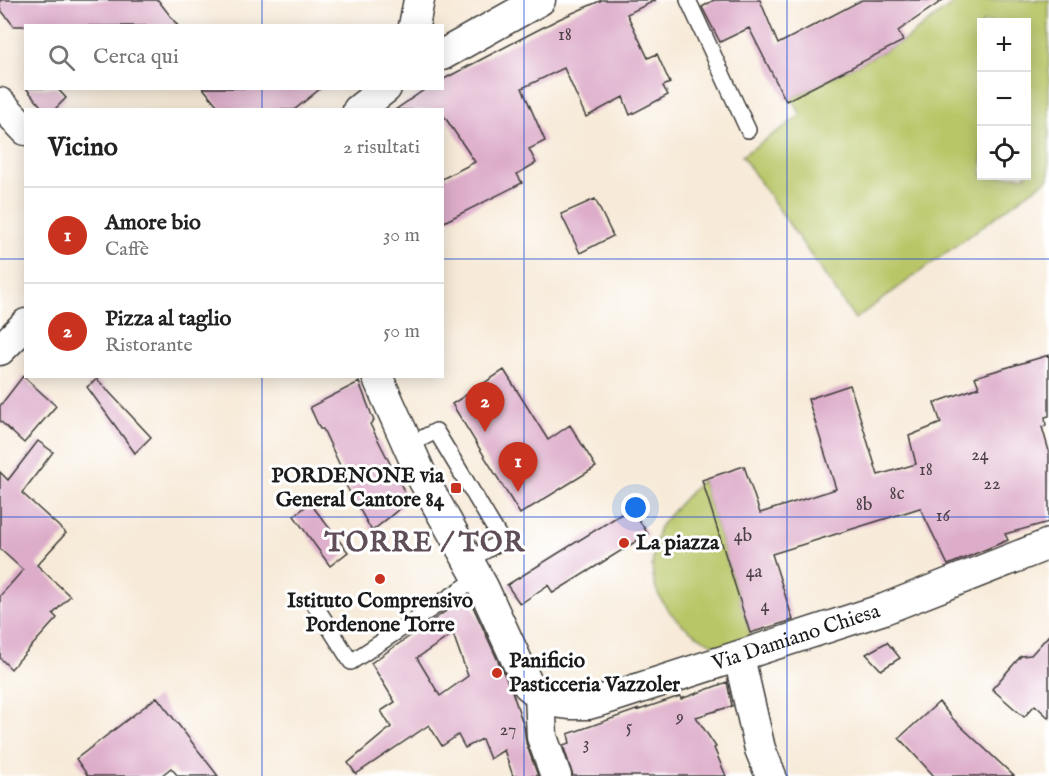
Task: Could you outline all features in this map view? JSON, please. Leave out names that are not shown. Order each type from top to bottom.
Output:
[{"type":"street","points":[[414,24],[418,0]]},
{"type":"street","points":[[444,54],[540,0]]},
{"type":"street","points":[[361,108],[383,90]]},
{"type":"street","points":[[0,103],[24,128]]},
{"type":"street","points":[[0,350],[24,326]]},
{"type":"street","points":[[378,378],[407,446],[473,569],[520,671],[528,685],[540,695],[542,737],[556,776]]},
{"type":"street","name":"Via Damiano Chiesa","points":[[540,695],[554,702],[588,704],[884,609],[1049,544]]},
{"type":"street","points":[[739,657],[760,749],[771,776]]},
{"type":"lane","points":[[687,0],[748,130]]},
{"type":"lane","points":[[313,602],[351,662],[473,569]]},
{"type":"green space","points":[[958,0],[1049,0],[1049,178],[855,319],[742,156],[801,115],[792,98],[903,41]]},
{"type":"green space","points":[[702,480],[752,638],[721,648],[691,631],[667,609],[659,596],[652,565],[659,529]]},
{"type":"building","points":[[0,0],[158,0],[176,24],[24,24],[24,26],[14,26],[0,9]]},
{"type":"building","points":[[602,0],[656,0],[627,14],[648,58],[657,54],[670,83],[663,86],[668,95],[630,115],[623,97],[586,117],[564,68],[522,88],[545,141],[529,149],[536,163],[517,174],[522,183],[444,222],[444,178],[475,162],[444,116],[444,108],[398,108],[424,90],[444,90],[444,79],[559,19]]},
{"type":"building","points":[[714,0],[760,0],[778,44],[862,0],[943,0],[898,31],[903,41],[786,101],[749,28],[720,42],[702,7]]},
{"type":"building","points":[[28,90],[59,90],[66,98],[56,108],[42,108]]},
{"type":"building","points":[[205,90],[319,90],[296,108],[219,108]]},
{"type":"building","points":[[595,199],[613,236],[580,253],[561,214]]},
{"type":"building","points":[[1049,355],[1049,416],[1045,417],[1046,426],[1042,427],[1049,451],[1049,522],[1005,534],[1008,540],[948,565],[920,508],[772,554],[793,620],[750,633],[702,480],[744,466],[760,513],[836,489],[808,399],[850,385],[878,475],[916,464],[909,436],[941,423],[934,403],[979,387],[975,377]]},
{"type":"building","points":[[504,370],[548,440],[570,425],[596,467],[520,514],[452,404]]},
{"type":"building","points":[[23,376],[56,406],[24,443],[0,421],[0,406]]},
{"type":"building","points":[[97,379],[151,437],[135,453],[87,387]]},
{"type":"building","points":[[359,382],[374,421],[370,424],[409,501],[372,531],[340,475],[343,472],[310,407]]},
{"type":"building","points":[[38,441],[53,452],[22,493],[66,533],[37,565],[70,596],[53,614],[57,618],[11,669],[0,658],[0,596],[23,570],[0,549],[0,472],[8,480]]},
{"type":"building","points":[[310,503],[348,552],[330,566],[294,516]]},
{"type":"building","points":[[631,508],[648,534],[553,593],[548,585],[520,604],[507,585]]},
{"type":"building","points":[[468,596],[512,691],[524,727],[526,743],[538,776],[513,776],[504,750],[490,759],[482,739],[465,748],[458,735],[442,746],[429,725],[356,774],[348,763],[391,727],[381,711],[395,702],[371,663]],"holes":[[[453,634],[468,676],[440,696],[417,658]]]},
{"type":"building","points":[[1049,635],[1049,718],[1035,705],[1024,717],[992,689],[1021,656],[1031,655]]},
{"type":"building","points":[[887,642],[900,658],[881,670],[866,654]]},
{"type":"building","points":[[727,682],[732,706],[696,717],[716,747],[714,748],[726,776],[573,776],[563,745],[570,743],[568,734],[680,696],[681,699]]},
{"type":"building","points":[[157,697],[218,776],[178,776],[171,768],[161,776],[88,776],[76,759]]},
{"type":"building","points":[[939,702],[952,718],[1014,776],[934,776],[899,738]]},
{"type":"place","name":"Pizza al taglio","points":[[485,432]]},
{"type":"place","name":"PORDENONE via General Cantore 84","points":[[456,488]]},
{"type":"place","name":"Amore bio","points":[[518,492]]},
{"type":"place","name":"La piazza","points":[[624,543]]},
{"type":"place","name":"Istituto Comprensivo Pordenone Torre","points":[[380,579]]},
{"type":"place","name":"Panificio Pasticceria Vazzoler","points":[[497,673]]},
{"type":"district","name":"TORRE / TOR","points":[[425,544]]}]
